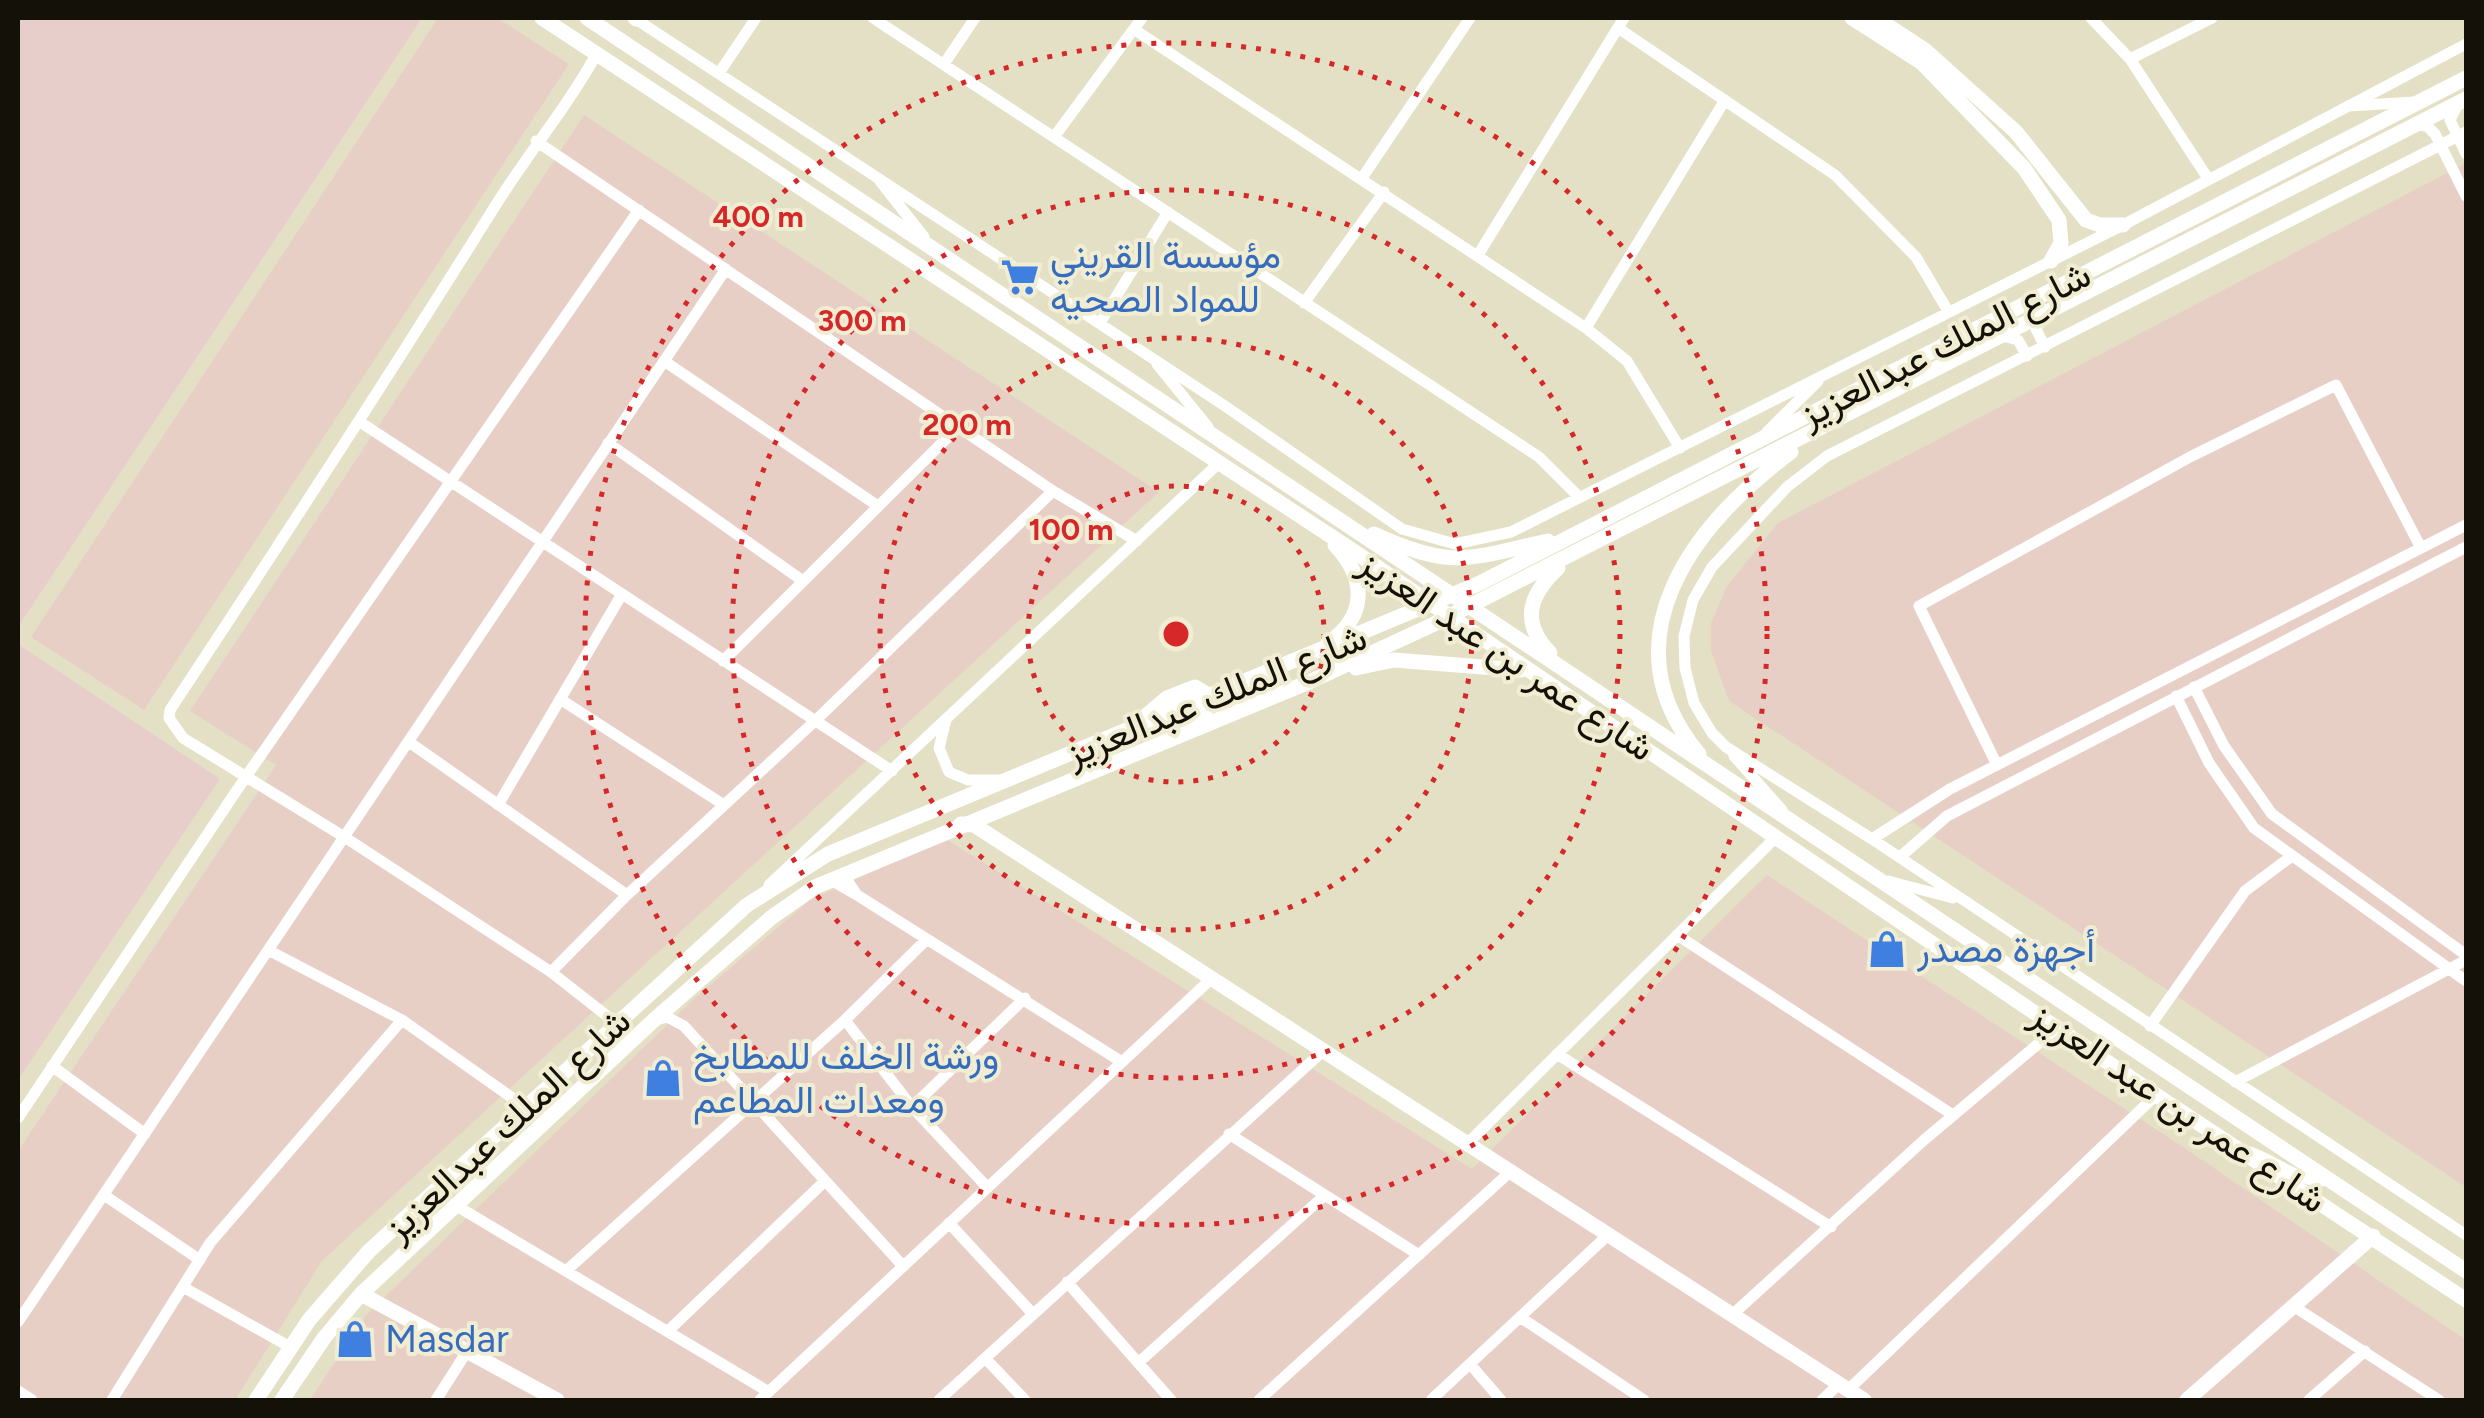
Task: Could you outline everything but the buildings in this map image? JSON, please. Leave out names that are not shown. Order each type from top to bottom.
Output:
[{"type":"street","name":"شارع عمر بن عبد العزيز","points":[[542,18],[1449,616],[2156,1096],[2246,1151],[2466,1300]]},
{"type":"street","name":"شارع عمر بن عبد العزيز","points":[[588,18],[2466,1270]]},
{"type":"street","points":[[635,18],[1100,323],[1402,529],[1455,544],[1511,532],[2123,225],[2207,177],[2466,44]]},
{"type":"street","points":[[719,72],[756,18]]},
{"type":"street","points":[[873,18],[1539,457],[1578,497]]},
{"type":"street","points":[[944,64],[975,18]]},
{"type":"street","points":[[1054,138],[1142,18]]},
{"type":"street","points":[[1362,178],[1470,18]]},
{"type":"street","points":[[1852,18],[1922,63],[2024,168],[2059,220],[2067,228],[2075,227],[2080,221],[2077,211],[2050,170],[1925,50],[1876,18]]},
{"type":"street","points":[[2091,18],[2130,60],[2207,177]]},
{"type":"street","points":[[2130,60],[2212,18]]},
{"type":"street","points":[[1478,256],[1621,23],[1835,175],[1877,212],[1916,257],[1948,311]]},
{"type":"street","points":[[1134,30],[1586,328],[1627,361],[1680,448]]},
{"type":"street","points":[[597,52],[580,85],[536,141],[360,422],[170,710],[172,727],[183,738],[346,838],[551,972],[616,1023]]},
{"type":"street","name":"شارع الملك عبدالعزيز","points":[[256,1400],[290,1346],[369,1251],[748,905],[828,854],[1453,596],[2466,78]]},
{"type":"street","points":[[1586,328],[1725,100]]},
{"type":"street","points":[[2463,101],[2450,116],[2462,134],[2466,154]]},
{"type":"street","name":"شارع الملك عبدالعزيز","points":[[282,1400],[324,1338],[361,1294],[454,1205],[772,917],[829,879],[1309,682],[1449,616],[2463,101]]},
{"type":"street","points":[[2342,106],[2419,102]]},
{"type":"street","points":[[2417,124],[2431,129],[2466,196]]},
{"type":"street","points":[[1794,824],[1694,703],[1685,668],[1688,617],[1712,567],[1786,488],[1816,463],[2462,134]]},
{"type":"street","points":[[536,141],[1053,491],[1137,541]]},
{"type":"street","points":[[878,177],[930,244]]},
{"type":"street","points":[[1304,302],[1384,192]]},
{"type":"street","points":[[18,1118],[245,778],[638,210]]},
{"type":"street","points":[[2077,211],[2092,223],[2123,225]]},
{"type":"street","points":[[1100,323],[1168,212]]},
{"type":"street","points":[[2051,261],[2060,243],[2059,220]]},
{"type":"street","points":[[18,1322],[726,270]]},
{"type":"street","points":[[2044,315],[2036,328],[2045,347]]},
{"type":"street","points":[[2003,336],[2018,340],[2026,356]]},
{"type":"street","points":[[1154,359],[1179,396],[1218,438]]},
{"type":"street","points":[[664,361],[878,506]]},
{"type":"street","points":[[1760,439],[1828,371]]},
{"type":"street","points":[[1997,765],[1919,606],[2190,457],[2336,386],[2421,548]]},
{"type":"street","points":[[360,422],[892,771]]},
{"type":"street","points":[[1711,769],[1678,728],[1662,685],[1658,640],[1667,596],[1691,552],[1742,494],[1828,425]]},
{"type":"street","points":[[723,660],[958,426]]},
{"type":"street","points":[[608,443],[803,581]]},
{"type":"street","points":[[748,905],[1218,464]]},
{"type":"street","points":[[551,972],[626,895],[816,722],[1053,491]]},
{"type":"street","points":[[1334,516],[1421,555],[1454,561],[1485,558],[1572,535]]},
{"type":"street","points":[[1872,839],[1997,765],[2466,525]]},
{"type":"street","points":[[1307,657],[1344,632],[1360,602],[1353,568],[1326,535]]},
{"type":"street","points":[[1900,857],[1947,816],[2466,547]]},
{"type":"street","points":[[1566,671],[1538,641],[1530,609],[1542,583],[1571,556]]},
{"type":"street","points":[[498,805],[622,594]]},
{"type":"street","points":[[1309,682],[1394,660],[1505,666],[1536,676]]},
{"type":"street","points":[[2194,687],[2224,746],[2272,814],[2466,958],[2235,1082]]},
{"type":"street","points":[[2176,696],[2208,763],[2254,828],[2466,981]]},
{"type":"street","points":[[1070,780],[1112,755],[1200,719],[1210,706],[1209,698]]},
{"type":"street","points":[[560,699],[724,805]]},
{"type":"street","points":[[947,716],[939,748],[949,772],[968,780],[1010,780]]},
{"type":"street","points":[[409,742],[626,895]]},
{"type":"street","points":[[1726,746],[1900,857],[2466,1236]]},
{"type":"street","points":[[999,841],[991,823],[1007,806]]},
{"type":"street","points":[[962,824],[974,825],[1864,1400]]},
{"type":"street","points":[[1468,1144],[1776,838],[1788,830],[1851,862]]},
{"type":"street","points":[[2150,1026],[2245,891],[2292,856]]},
{"type":"street","points":[[857,895],[847,880],[858,866]]},
{"type":"street","points":[[1877,878],[1962,900]]},
{"type":"street","points":[[829,879],[1122,1062]]},
{"type":"street","points":[[1677,934],[1953,1115]]},
{"type":"street","points":[[568,1270],[845,1020],[927,940]]},
{"type":"street","points":[[270,950],[402,1020],[512,1098],[521,1110]]},
{"type":"street","points":[[610,1062],[630,1032],[694,974],[696,962],[685,960]]},
{"type":"street","points":[[454,1205],[668,1331],[764,1396],[1212,979]]},
{"type":"street","points":[[912,1108],[1025,998]]},
{"type":"street","points":[[654,1020],[667,1017],[679,1022],[755,1100],[903,1266]]},
{"type":"street","points":[[112,1400],[200,1260],[402,1020]]},
{"type":"street","points":[[845,1020],[912,1108],[987,1188]]},
{"type":"street","points":[[1732,1315],[1953,1115],[2057,1028]]},
{"type":"street","points":[[939,1400],[1322,1052]]},
{"type":"street","points":[[1558,1054],[1831,1227]]},
{"type":"street","points":[[52,1066],[145,1134]]},
{"type":"street","points":[[1822,1400],[1844,1387],[2156,1096]]},
{"type":"street","points":[[1229,1134],[1419,1255]]},
{"type":"street","points":[[2246,1151],[2273,1159],[2306,1181],[2329,1179]]},
{"type":"street","points":[[1259,1400],[1510,1172]]},
{"type":"street","points":[[668,1331],[825,1181]]},
{"type":"street","points":[[104,1195],[200,1260]]},
{"type":"street","points":[[1138,1363],[1325,1196]]},
{"type":"street","points":[[950,1222],[1033,1314]]},
{"type":"street","points":[[1431,1400],[1608,1235]]},
{"type":"street","points":[[2186,1400],[2372,1236]]},
{"type":"street","points":[[1067,1282],[1164,1398]]},
{"type":"street","points":[[183,1287],[290,1346]]},
{"type":"street","points":[[361,1294],[558,1400]]},
{"type":"street","points":[[2294,1306],[2439,1400]]},
{"type":"street","points":[[1520,1317],[1644,1400]]},
{"type":"street","points":[[2309,1400],[2365,1351]]},
{"type":"street","points":[[436,1400],[466,1353]]},
{"type":"street","points":[[985,1358],[1025,1400]]},
{"type":"street","points":[[1470,1364],[1501,1400]]},
{"type":"street","points":[[1271,1390],[1280,1400]]},
{"type":"street","points":[[18,1391],[32,1400]]},
{"type":"shaded area","points":[[18,18],[422,18],[18,627]]},
{"type":"shaded area","points":[[438,18],[497,18],[569,64],[144,710],[31,637]]},
{"type":"shaded area","points":[[584,115],[1159,492],[322,1261],[235,1400],[18,1400],[18,1151],[276,765],[190,711]]},
{"type":"shaded area","points":[[2466,163],[2466,1187],[1729,701],[1711,651],[1711,623],[1727,586],[1778,523]]},
{"type":"shaded area","points":[[18,644],[220,779],[18,1080]]},
{"type":"shaded area","points":[[946,839],[1472,1169],[1767,875],[2189,1151],[2466,1340],[2466,1400],[310,1400],[365,1316],[696,997],[810,900]]},
{"type":"place","name":"مؤسسة القريني للمواد الصحيه","points":[[1020,277]]},
{"type":"place","name":"أجهزة مصدر","points":[[1887,949]]},
{"type":"place","name":"ورشة الخلف للمطابخ ومعدات المطاعم","points":[[663,1078]]},
{"type":"place","name":"Masdar","points":[[355,1339]]}]
